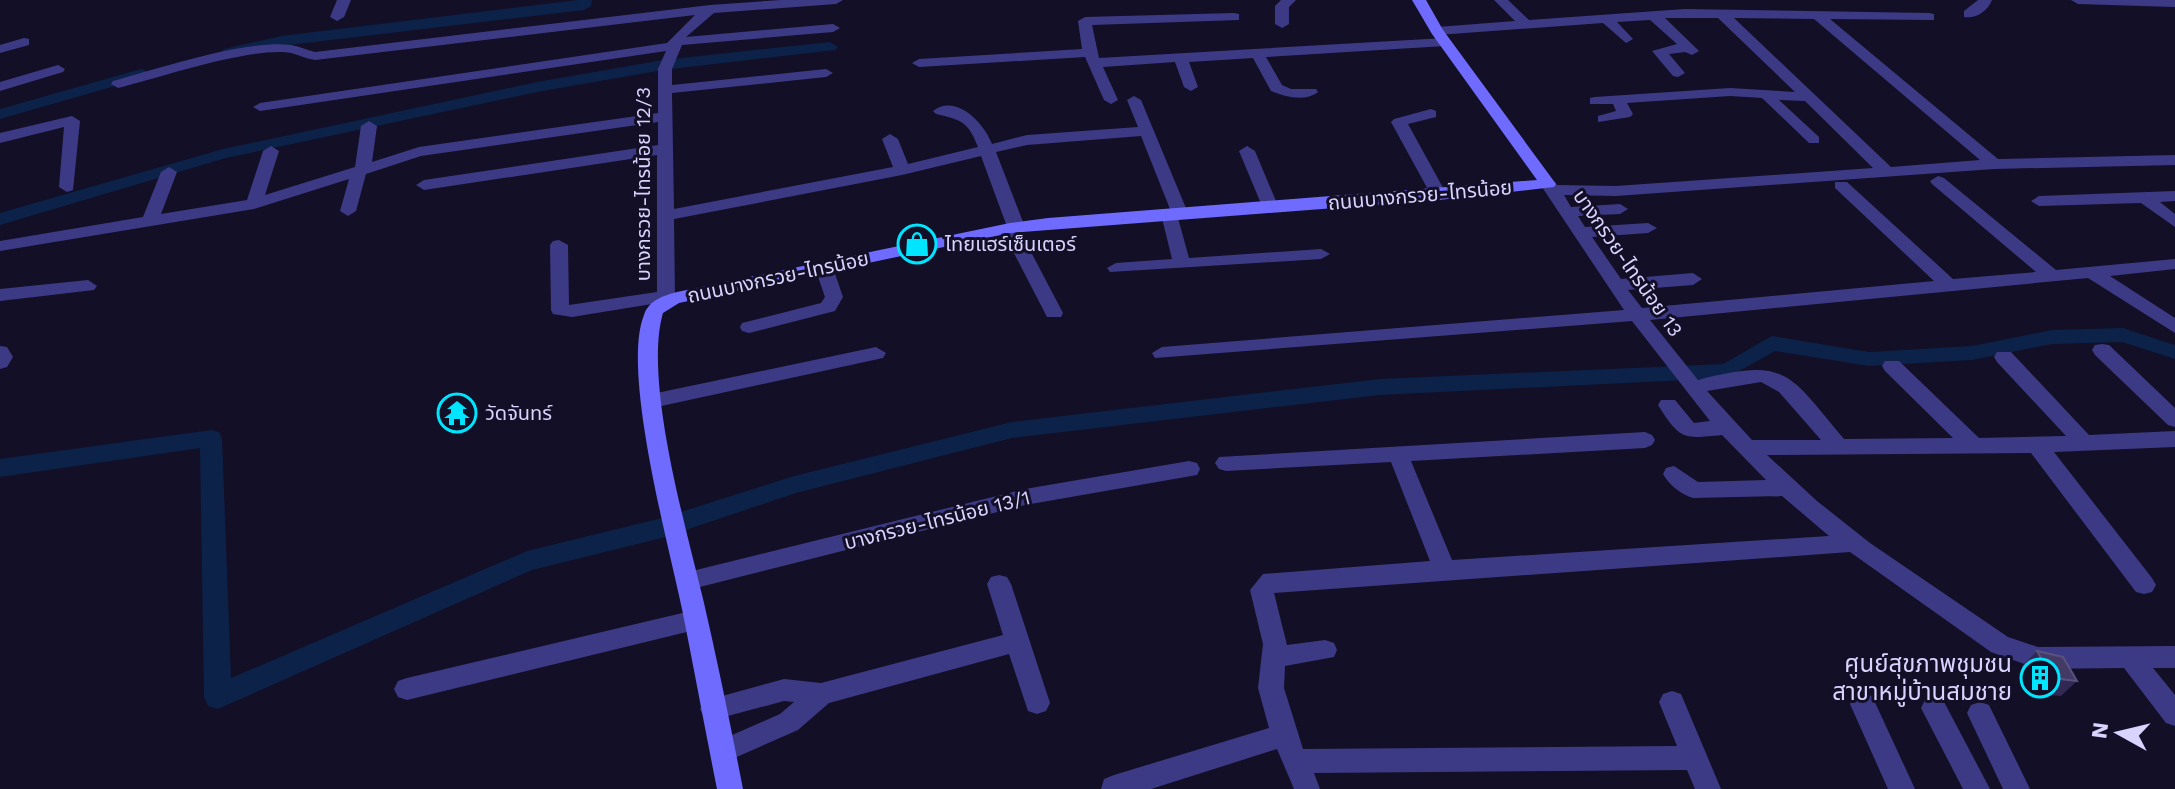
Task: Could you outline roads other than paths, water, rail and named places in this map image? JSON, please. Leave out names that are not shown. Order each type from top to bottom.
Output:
[{"type":"main road","name":"ถนนบางกรวย-ไทรน้อย","points":[[1419,0],[1441,36],[1555,196]]},
{"type":"main road","name":"ถนนบางกรวย-ไทรน้อย","points":[[730,789],[688,581],[675,532],[652,401],[647,337],[654,313],[666,299],[1013,228],[1174,213],[1439,195],[1555,196]]},
{"type":"street","points":[[337,17],[344,0]]},
{"type":"street","points":[[118,84],[280,49],[315,56],[717,4],[836,0]]},
{"type":"street","points":[[1282,24],[1282,6],[1289,0]]},
{"type":"street","points":[[1501,0],[1524,23]]},
{"type":"street","points":[[1969,14],[1983,6],[1985,0]]},
{"type":"street","points":[[2078,0],[2175,3]]},
{"type":"street","points":[[673,44],[685,29],[717,4]]},
{"type":"street","points":[[1721,13],[1888,173]]},
{"type":"street","points":[[919,63],[1257,53],[1605,17],[1721,13],[1929,17]]},
{"type":"street","points":[[1653,15],[1690,49],[1659,51],[1678,73]]},
{"type":"street","points":[[1817,15],[1994,164]]},
{"type":"street","points":[[1111,100],[1092,58],[1085,23],[1088,20],[1234,17]]},
{"type":"street","points":[[1605,17],[1626,39]]},
{"type":"street","points":[[260,107],[673,44],[833,28]]},
{"type":"street","points":[[0,49],[24,42]]},
{"type":"street","name":"บางกรวย-ไทรน้อย 12/3","points":[[666,299],[663,90],[666,64],[673,44]]},
{"type":"street","points":[[1257,53],[1276,88],[1289,93],[1311,92]]},
{"type":"street","points":[[1180,57],[1191,87]]},
{"type":"street","points":[[0,87],[58,69]]},
{"type":"street","points":[[663,90],[826,73]]},
{"type":"street","points":[[1595,101],[1730,92],[1768,97],[1808,97]]},
{"type":"street","points":[[1768,97],[1814,140]]},
{"type":"street","points":[[1134,100],[1174,213],[1182,263]]},
{"type":"street","points":[[1603,119],[1625,114],[1618,100]]},
{"type":"street","points":[[941,111],[968,118],[987,148],[1013,228],[1054,313]]},
{"type":"street","points":[[1431,114],[1399,122],[1439,195]]},
{"type":"street","points":[[0,246],[254,204],[419,152],[663,117]]},
{"type":"street","points":[[0,138],[72,121],[67,187]]},
{"type":"street","points":[[348,211],[361,170],[369,126]]},
{"type":"street","points":[[667,215],[902,170],[1027,140],[1147,131]]},
{"type":"street","points":[[890,139],[902,170]]},
{"type":"street","points":[[424,185],[663,149]]},
{"type":"street","points":[[254,204],[271,151]]},
{"type":"street","points":[[1247,151],[1270,206]]},
{"type":"street","points":[[1555,196],[1994,164],[2175,160]]},
{"type":"street","points":[[150,220],[169,172]]},
{"type":"street","points":[[1938,181],[2051,275]]},
{"type":"street","points":[[1841,185],[1950,286]]},
{"type":"street","points":[[1555,196],[1620,209]]},
{"type":"street","name":"บางกรวย-ไทรน้อย 13","points":[[1555,196],[1684,379],[1787,488],[1853,543],[2007,648],[2038,658],[2175,657]]},
{"type":"street","points":[[2039,201],[2175,196]]},
{"type":"street","points":[[2145,198],[2175,222]]},
{"type":"street","points":[[1579,233],[1648,228]]},
{"type":"street","points":[[559,245],[560,310],[666,299]]},
{"type":"street","points":[[1116,268],[1321,254]]},
{"type":"street","points":[[1162,353],[1636,315],[2175,264]]},
{"type":"street","points":[[749,327],[828,307],[834,297],[824,268]]},
{"type":"street","points":[[2092,272],[2175,327]]},
{"type":"street","points":[[1615,285],[1693,279]]},
{"type":"street","points":[[0,295],[88,286]]},
{"type":"street","points":[[2102,350],[2175,420]]},
{"type":"street","points":[[0,352],[3,357],[0,362]]},
{"type":"street","points":[[652,401],[876,353]]},
{"type":"street","points":[[2004,357],[2085,444]]},
{"type":"street","points":[[1892,366],[1974,446]]},
{"type":"street","points":[[1684,379],[1770,376],[1790,392],[1839,447]]},
{"type":"street","points":[[1668,405],[1689,431],[1727,427]]},
{"type":"street","points":[[1746,448],[2085,444],[2175,439]]},
{"type":"street","points":[[1226,463],[1399,456],[1645,440]]},
{"type":"street","points":[[2037,445],[2144,585]]},
{"type":"street","points":[[1399,456],[1445,570]]},
{"type":"street","name":"บางกรวย-ไทรน้อย 13/1","points":[[688,581],[1025,497],[1189,469]]},
{"type":"street","points":[[1674,474],[1693,490],[1787,488]]},
{"type":"street","points":[[1307,789],[1284,735],[1271,688],[1273,630],[1262,590],[1271,581],[1853,543]]},
{"type":"street","points":[[999,584],[1037,703]]},
{"type":"street","points":[[407,689],[695,620]]},
{"type":"street","points":[[713,709],[784,690],[821,694],[1017,642]]},
{"type":"street","points":[[1273,657],[1325,650]]},
{"type":"street","points":[[2131,658],[2175,715]]},
{"type":"street","points":[[723,751],[789,722],[821,694]]},
{"type":"street","points":[[1672,702],[1708,789]]},
{"type":"street","points":[[1863,704],[1902,789]]},
{"type":"street","points":[[1934,708],[1977,789]]},
{"type":"street","points":[[1980,713],[2017,789]]},
{"type":"street","points":[[1114,788],[1284,735]]},
{"type":"street","points":[[1297,761],[1696,758]]},
{"type":"waterway","points":[[229,52],[281,41],[584,6],[585,0]]},
{"type":"waterway","points":[[0,219],[223,154],[537,87],[663,65],[830,47]]},
{"type":"waterway","points":[[0,114],[141,74]]},
{"type":"waterway","points":[[0,468],[211,438],[218,697],[527,561],[662,528],[794,485],[1012,430],[1380,387],[1727,371],[1772,343],[1869,359],[1972,353],[2052,337],[2123,335],[2175,352]]},
{"type":"place","name":"ไทยแฮร์เซ็นเตอร์","points":[[917,244]]},
{"type":"place","name":"วัดจันทร์","points":[[457,413]]},
{"type":"place","name":"ศูนย์สุขภาพชุมชน สาขาหมู่บ้านสมชาย","points":[[2040,678]]}]
